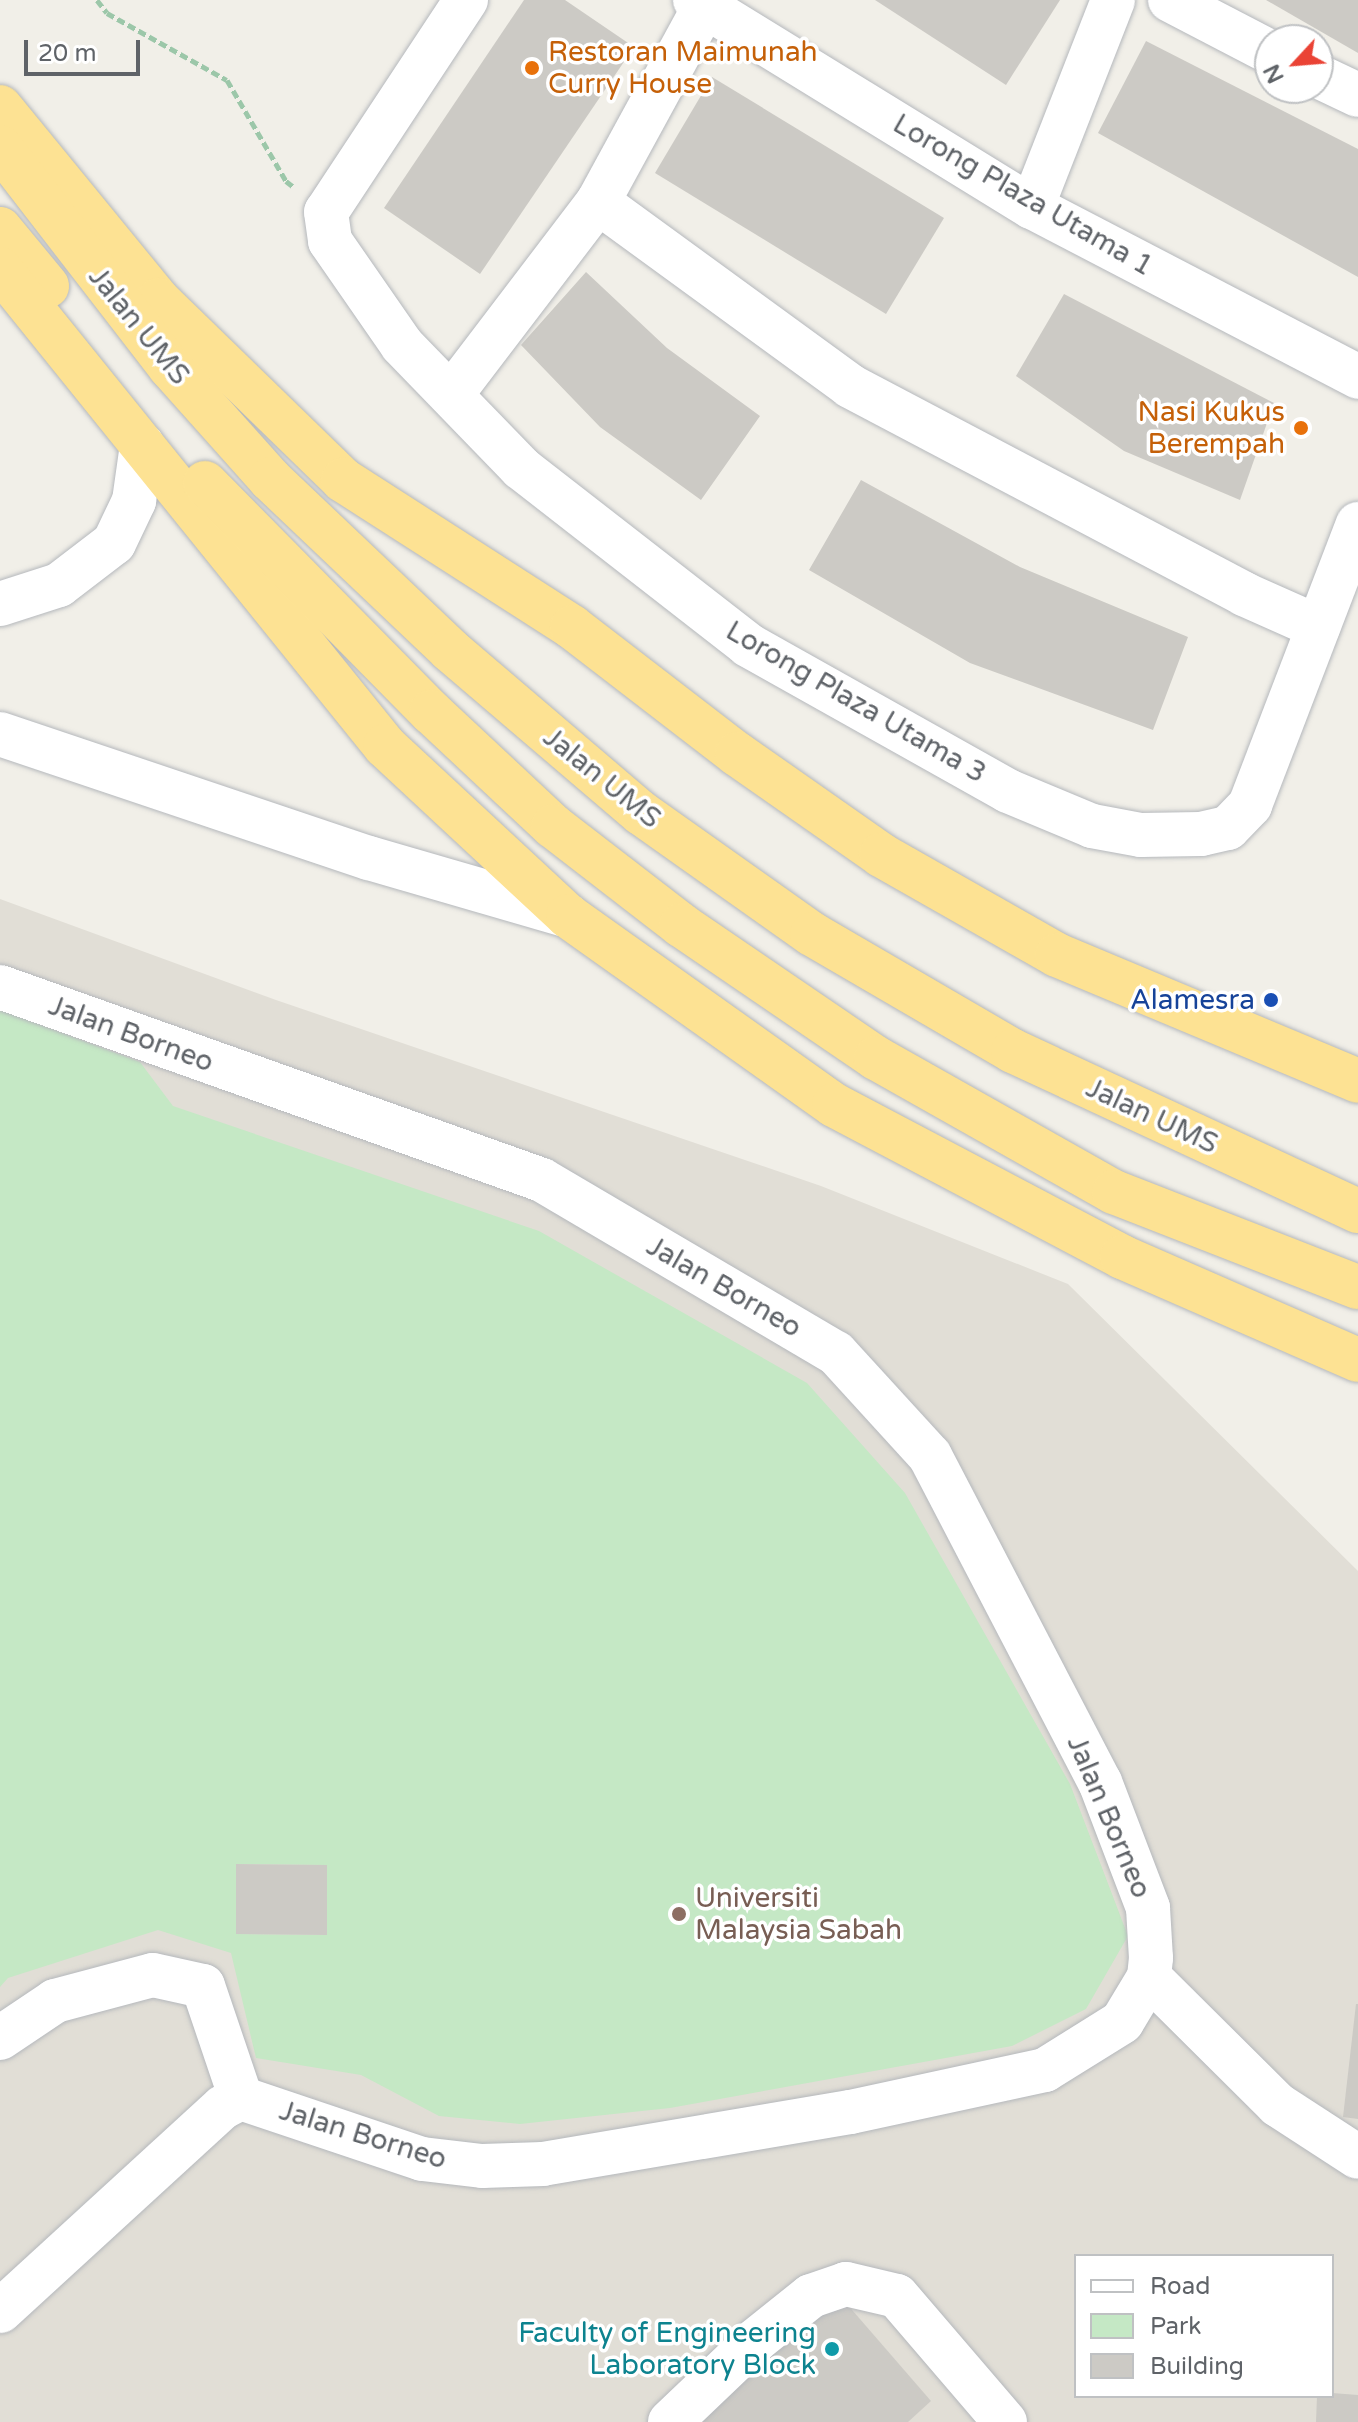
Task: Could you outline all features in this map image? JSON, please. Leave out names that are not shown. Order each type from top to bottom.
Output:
[{"type":"highway","points":[[0,107],[158,300],[262,407],[343,480],[572,627],[737,754],[881,855],[1057,955],[1358,1081]]},
{"type":"highway","name":"Jalan UMS","points":[[0,147],[170,367],[270,479],[450,650],[641,813],[812,934],[1013,1051],[1358,1211]]},
{"type":"highway","name":"Jalan UMS","points":[[0,229],[199,478],[453,733],[553,826],[681,925],[876,1058],[1114,1192],[1358,1287]]},
{"type":"highway","points":[[0,269],[385,746],[568,916],[834,1105],[1122,1257],[1358,1360]]},
{"type":"street","points":[[326,212],[466,0]]},
{"type":"street","points":[[1032,207],[1113,0]]},
{"type":"street","points":[[1170,0],[1254,44]]},
{"type":"street","points":[[451,395],[598,202],[700,3]]},
{"type":"street","name":"Lorong Plaza Utama 1","points":[[700,3],[1032,207],[1358,377]]},
{"type":"street","points":[[1334,84],[1358,95]]},
{"type":"street","points":[[598,202],[850,386],[1244,594],[1318,627]]},
{"type":"street","name":"Lorong Plaza Utama 3","points":[[326,212],[330,241],[402,345],[521,468],[748,645],[1008,791],[1092,826],[1141,835],[1228,828],[1250,805],[1358,524]]},
{"type":"street","points":[[0,604],[59,585],[114,543],[134,501],[142,445]]},
{"type":"street","points":[[0,734],[369,858],[568,916]]},
{"type":"street","name":"Jalan Borneo","points":[[0,987],[542,1180],[836,1353],[930,1456],[1100,1782],[1148,1908],[1149,1977],[1122,2022],[1045,2070],[850,2112],[543,2164],[482,2166],[422,2159],[241,2098],[223,2107],[0,2311]]},
{"type":"street","points":[[0,2038],[55,2001],[153,1975],[203,1986],[241,2098]]},
{"type":"street","points":[[1149,1977],[1278,2105],[1358,2157]]},
{"type":"street","points":[[670,2422],[756,2340],[811,2296],[846,2284],[897,2296],[1005,2422]]},
{"type":"path","points":[[97,0],[107,13],[227,80],[286,181],[326,212]]},
{"type":"shaded area","name":"Universiti Malaysia Sabah","points":[[0,899],[276,1000],[821,1186],[1068,1284],[1358,1571],[1358,2422],[0,2422]]},
{"type":"green space","points":[[0,1010],[140,1062],[173,1106],[539,1231],[807,1383],[905,1493],[1070,1784],[1128,1936],[1086,2009],[1012,2046],[670,2108],[520,2124],[439,2116],[361,2075],[256,2058],[231,1953],[158,1930],[8,1978],[0,1987]],"holes":[[[236,1864],[327,1865],[327,1935],[236,1934]]]},
{"type":"building","points":[[524,0],[565,0],[634,47],[480,274],[384,208]]},
{"type":"building","points":[[875,0],[1060,0],[1006,85]]},
{"type":"building","points":[[1266,0],[1358,0],[1358,53],[1334,39],[1334,24],[1308,24]]},
{"type":"building","points":[[1146,41],[1254,96],[1254,104],[1270,104],[1358,149],[1358,277],[1098,133]]},
{"type":"building","points":[[712,77],[944,218],[886,314],[655,173]]},
{"type":"building","points":[[586,272],[667,348],[760,416],[701,500],[600,427],[521,345]]},
{"type":"building","points":[[1064,294],[1274,403],[1240,500],[1124,451],[1016,376]]},
{"type":"building","points":[[861,480],[1020,567],[1188,637],[1153,730],[970,663],[809,570]]},
{"type":"building","points":[[236,1864],[327,1865],[327,1935],[236,1934]]},
{"type":"building","points":[[1358,2004],[1358,2119],[1343,2117]]},
{"type":"building","name":"Faculty of Engineering Laboratory Block","points":[[840,2296],[931,2401],[908,2422],[696,2422]]},
{"type":"building","points":[[1334,2393],[1358,2395],[1358,2422],[1316,2422],[1317,2398],[1334,2398]]},
{"type":"place","name":"Restoran Maimunah Curry House","points":[[532,68]]},
{"type":"place","name":"Nasi Kukus Berempah","points":[[1301,428]]},
{"type":"place","name":"Alamesra","points":[[1271,1000]]},
{"type":"place","name":"Universiti Malaysia Sabah","points":[[679,1914]]},
{"type":"place","name":"Faculty of Engineering Laboratory Block","points":[[832,2349]]}]
